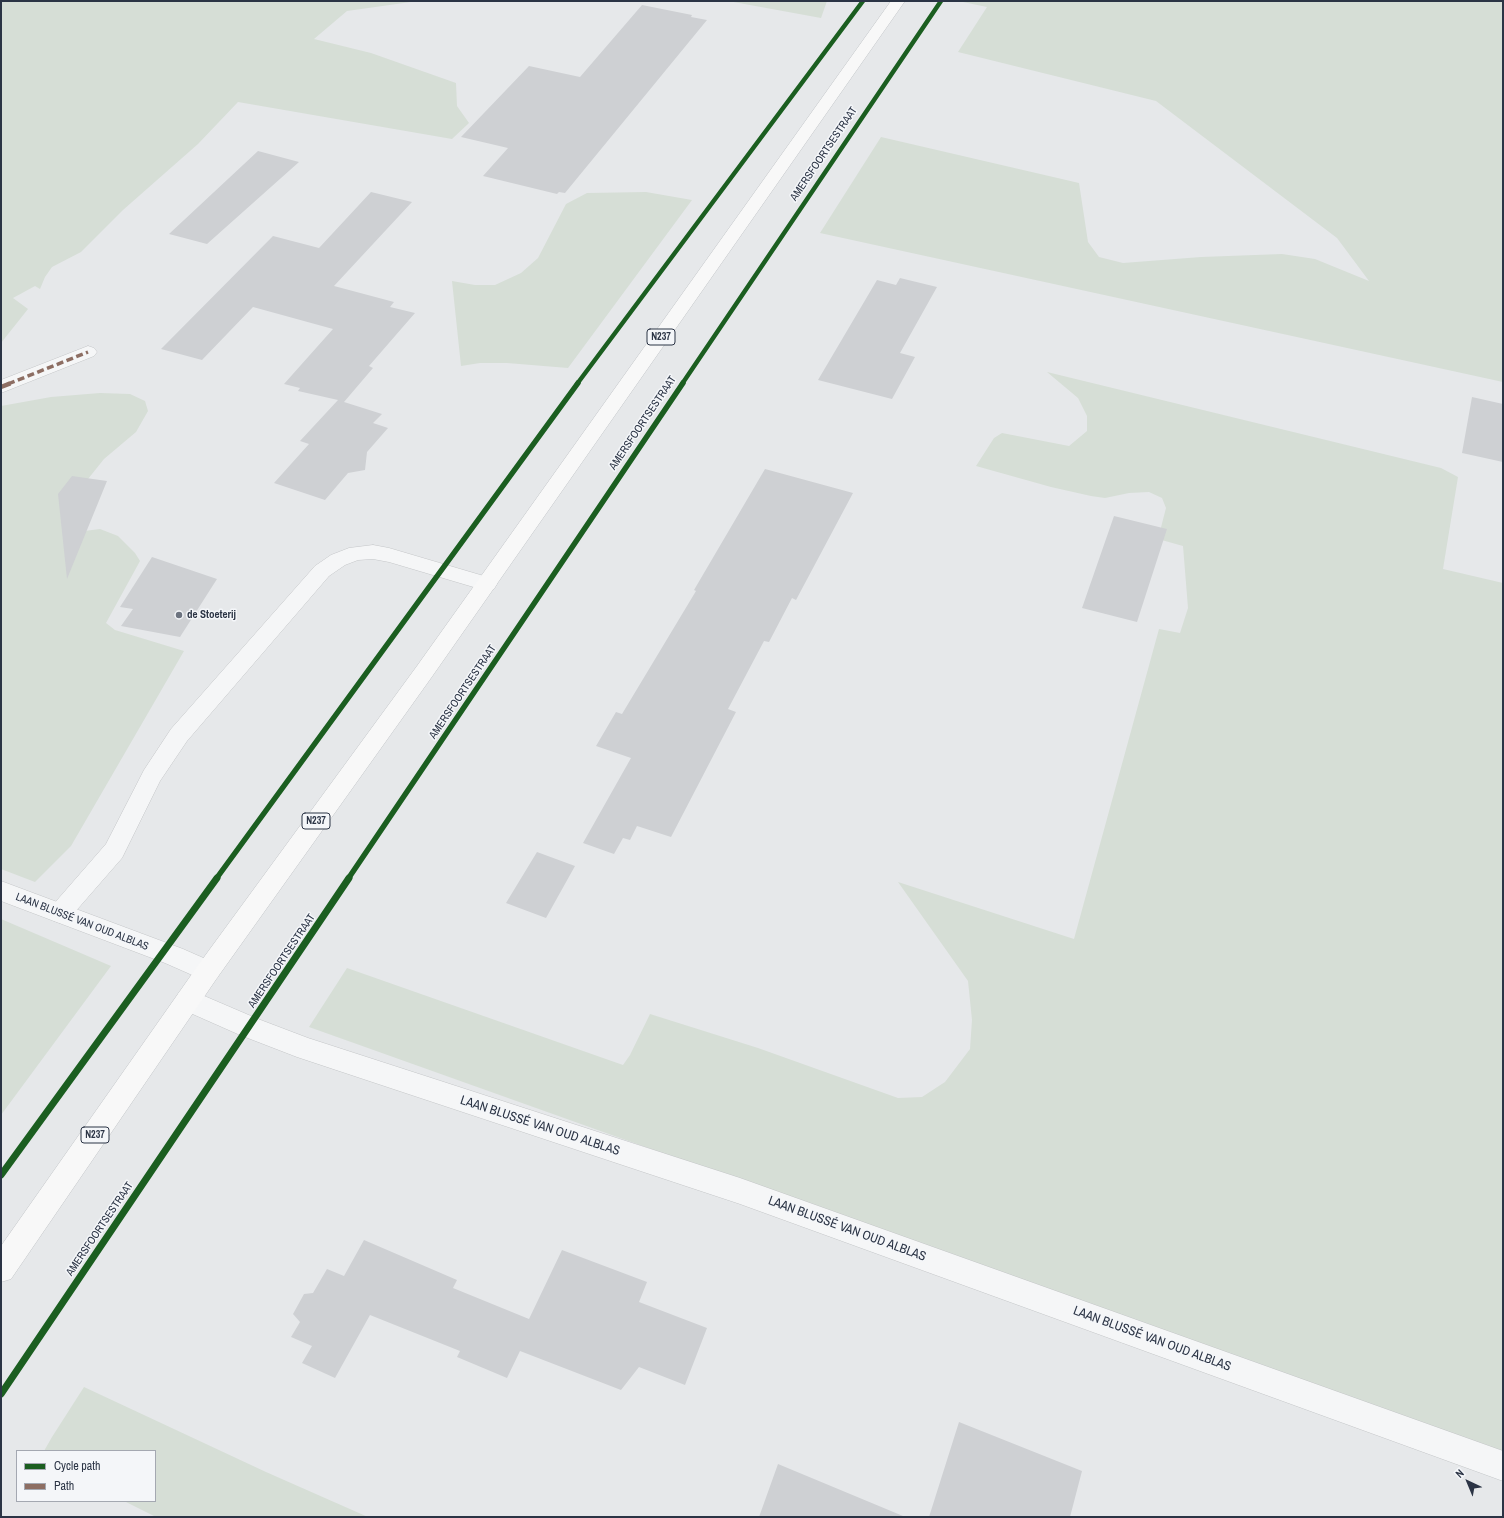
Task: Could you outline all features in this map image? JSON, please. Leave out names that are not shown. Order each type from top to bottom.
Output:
[{"type":"main road","name":"N237","points":[[1,1269],[208,971],[487,584],[898,1]]},
{"type":"street","points":[[1,387],[88,352]]},
{"type":"street","points":[[60,913],[114,851],[152,776],[179,735],[322,571],[338,560],[356,553],[373,552],[389,554],[487,584]]},
{"type":"street","name":"LAAN BLUSSÉ VAN OUD ALBLAS","points":[[1,891],[174,956],[208,971]]},
{"type":"street","name":"LAAN BLUSSÉ VAN OUD ALBLAS","points":[[188,1000],[306,1050],[747,1193],[1503,1466]]},
{"type":"shaded area","points":[[1,1],[418,1],[347,11],[314,39],[371,53],[456,83],[457,106],[469,123],[452,139],[238,102],[198,144],[123,210],[81,252],[52,267],[45,277],[40,289],[35,286],[13,298],[28,309],[1,343]]},
{"type":"shaded area","points":[[728,1],[827,1],[821,18]]},
{"type":"shaded area","points":[[958,1],[1503,1],[1503,382],[820,233],[881,137],[1079,183],[1088,242],[1099,257],[1123,263],[1201,257],[1282,254],[1315,259],[1369,281],[1337,238],[1156,101],[958,52],[987,7]]},
{"type":"shaded area","points":[[646,192],[692,200],[568,368],[507,363],[480,363],[461,366],[452,281],[475,285],[495,285],[521,273],[538,258],[566,204],[587,193]]},
{"type":"shaded area","points":[[1047,372],[1441,468],[1458,477],[1443,569],[1503,583],[1503,1453],[309,1027],[347,968],[623,1065],[630,1055],[650,1014],[758,1048],[898,1098],[922,1097],[945,1082],[970,1049],[972,1020],[968,981],[898,882],[1074,939],[1159,629],[1180,633],[1188,608],[1183,546],[1158,539],[1166,508],[1162,498],[1149,492],[1129,493],[1105,498],[1091,496],[1051,487],[976,466],[994,438],[1002,433],[1069,446],[1087,431],[1087,416],[1078,398]]},
{"type":"shaded area","points":[[100,393],[130,394],[145,401],[148,411],[136,432],[104,459],[80,489],[69,533],[100,529],[118,536],[135,553],[140,561],[106,623],[115,630],[184,651],[71,846],[35,882],[1,869],[1,406],[51,397]]},
{"type":"shaded area","points":[[1,919],[111,966],[1,1115]]},
{"type":"shaded area","points":[[84,1387],[266,1472],[368,1517],[156,1517],[126,1502],[156,1502],[156,1450],[45,1450]]},
{"type":"building","points":[[642,5],[692,15],[691,17],[707,20],[565,193],[559,192],[557,194],[483,176],[508,148],[461,137],[529,66],[580,77]]},
{"type":"building","points":[[258,151],[299,162],[207,244],[169,234]]},
{"type":"building","points":[[371,192],[412,202],[334,286],[394,302],[390,307],[415,313],[369,366],[373,368],[344,402],[382,414],[373,423],[388,428],[367,452],[365,470],[348,473],[325,500],[274,483],[309,444],[300,441],[338,400],[298,391],[300,388],[284,384],[333,329],[253,307],[202,360],[161,349],[273,236],[319,248]]},
{"type":"building","points":[[900,278],[937,287],[900,353],[915,357],[892,399],[818,380],[877,280],[896,285]]},
{"type":"building","points":[[1472,397],[1503,404],[1503,462],[1462,453]]},
{"type":"building","points":[[765,469],[853,493],[796,600],[792,598],[769,642],[764,641],[728,709],[736,712],[671,837],[637,826],[630,840],[623,838],[614,854],[583,843],[631,758],[596,746],[616,712],[622,714],[696,591],[694,590]]},
{"type":"building","points":[[72,476],[107,481],[67,579],[58,494]]},
{"type":"building","points":[[1114,516],[1167,529],[1137,622],[1082,608]]},
{"type":"building","points":[[152,557],[217,579],[180,637],[121,626],[133,609],[120,607]]},
{"type":"building","points":[[537,852],[575,866],[546,918],[506,903]]},
{"type":"building","points":[[364,1240],[457,1280],[453,1288],[529,1319],[562,1250],[647,1282],[639,1302],[707,1328],[685,1385],[639,1367],[621,1390],[520,1351],[507,1378],[457,1357],[460,1351],[370,1315],[335,1378],[302,1363],[312,1346],[291,1337],[300,1322],[293,1314],[304,1294],[313,1293],[327,1269],[344,1276]]},
{"type":"building","points":[[959,1422],[1082,1471],[1070,1517],[929,1517]]},
{"type":"building","points":[[778,1464],[903,1516],[903,1517],[759,1517]]},
{"type":"marked path","points":[[1,387],[88,352]]},
{"type":"cycle path","points":[[1,1175],[590,366],[863,1]]},
{"type":"cycle path","name":"AMERSFOORTSESTRAAT","points":[[1,1394],[941,1]]},
{"type":"place","name":"de Stoeterij","points":[[179,615]]}]
